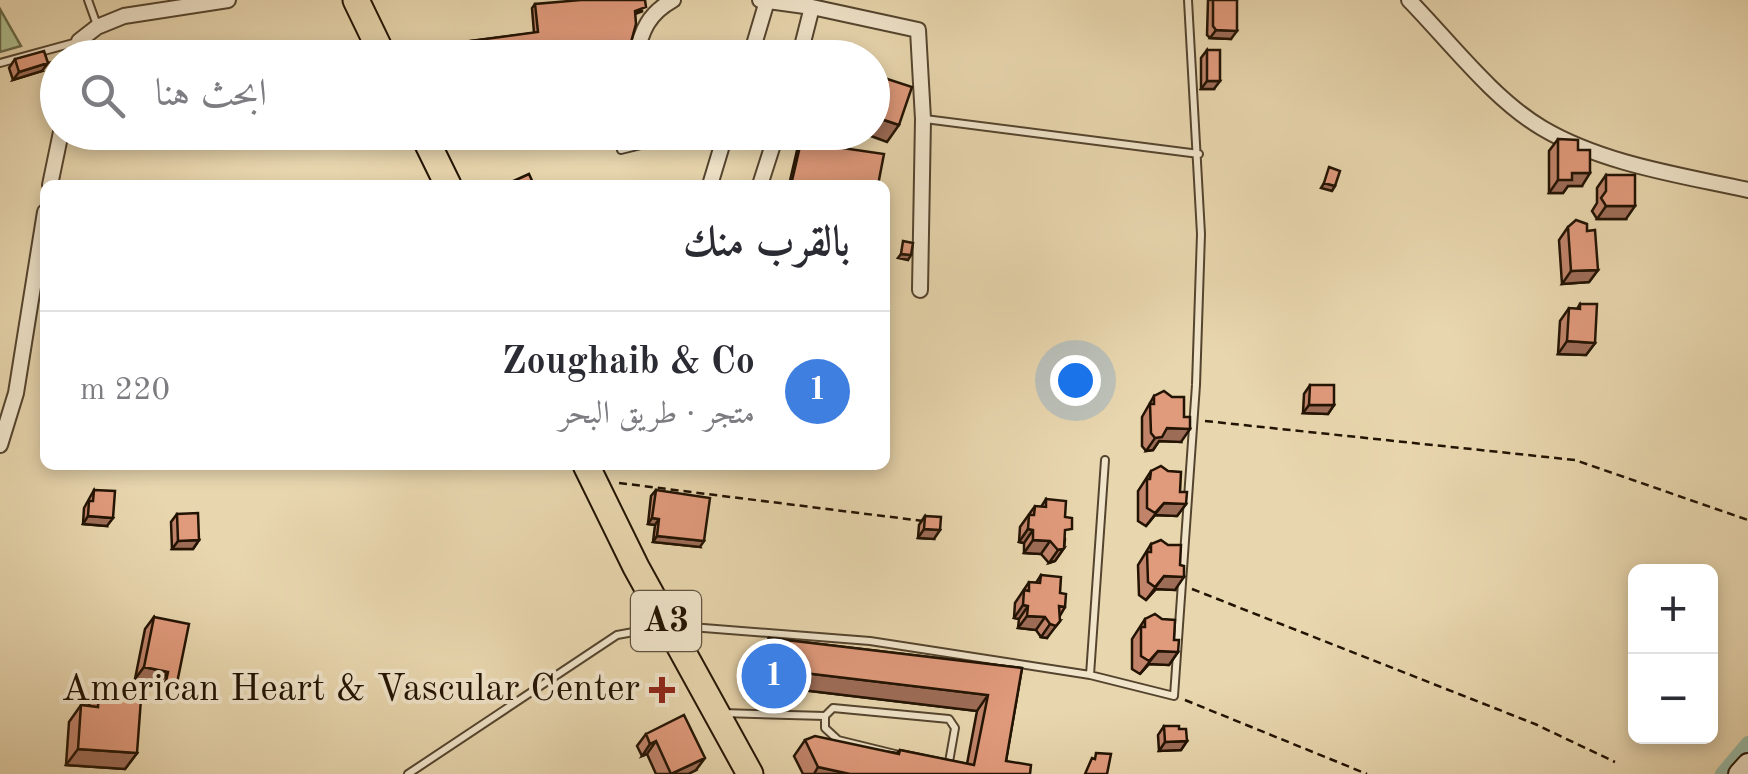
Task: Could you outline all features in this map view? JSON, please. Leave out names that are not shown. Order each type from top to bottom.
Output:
[{"type":"highway","points":[[356,0],[375,40]]},
{"type":"highway","points":[[431,150],[446,180]]},
{"type":"highway","name":"A3","points":[[589,472],[750,774]]},
{"type":"street","points":[[79,40],[97,26],[124,16],[228,0]]},
{"type":"street","points":[[639,40],[652,11],[674,0]]},
{"type":"street","points":[[754,40],[764,0],[918,30],[924,119],[920,290]]},
{"type":"street","points":[[1410,0],[1508,102],[1543,128],[1602,154],[1748,190]]},
{"type":"street","points":[[803,40],[812,7]]},
{"type":"street","points":[[51,180],[57,150]]},
{"type":"street","points":[[712,180],[721,150]]},
{"type":"street","points":[[762,180],[772,150]]},
{"type":"street","points":[[0,445],[16,393],[40,243]]},
{"type":"street","points":[[1739,774],[1748,764]]},
{"type":"lane","points":[[88,0],[97,26]]},
{"type":"lane","points":[[408,774],[617,635],[668,625],[870,642],[1090,676],[1174,696],[1194,419],[1201,234],[1188,0]]},
{"type":"lane","points":[[0,63],[40,52]]},
{"type":"lane","points":[[924,119],[1199,154]]},
{"type":"lane","points":[[1090,676],[1105,460]]},
{"type":"lane","points":[[716,713],[825,716],[837,708],[949,718],[955,728],[950,759],[940,764],[838,740],[826,732],[825,716]]},
{"type":"path","points":[[1194,419],[1575,460],[1748,520]]},
{"type":"path","points":[[589,472],[930,522]]},
{"type":"path","points":[[1182,585],[1535,724],[1615,762]]},
{"type":"path","points":[[1174,696],[1366,774]]},
{"type":"green space","points":[[0,9],[21,46],[0,52]]},
{"type":"building","points":[[645,0],[646,7],[635,11],[632,40],[477,40],[538,32],[535,4]]},
{"type":"building","points":[[1213,0],[1237,0],[1237,31],[1216,30]]},
{"type":"building","points":[[1207,50],[1220,50],[1220,81],[1207,81]]},
{"type":"building","points":[[40,52],[40,65],[19,72],[15,59]]},
{"type":"building","points":[[890,80],[912,87],[899,125],[890,122]]},
{"type":"building","points":[[1558,139],[1578,140],[1578,150],[1590,150],[1590,173],[1572,173],[1572,180],[1558,180]]},
{"type":"building","points":[[799,150],[884,154],[879,180],[792,180]]},
{"type":"building","points":[[1329,167],[1340,171],[1335,186],[1324,183]]},
{"type":"building","points":[[1606,175],[1635,175],[1635,206],[1606,206],[1601,198],[1606,191]]},
{"type":"building","points":[[1576,220],[1587,224],[1587,231],[1595,230],[1598,270],[1571,271],[1568,227]]},
{"type":"building","points":[[903,241],[913,243],[911,255],[901,254]]},
{"type":"building","points":[[1580,304],[1597,304],[1595,343],[1567,341],[1569,308],[1580,309]]},
{"type":"building","points":[[1310,385],[1334,385],[1334,405],[1309,405]]},
{"type":"building","points":[[1164,391],[1172,397],[1184,397],[1184,417],[1190,417],[1190,429],[1167,428],[1162,437],[1155,438],[1151,433],[1150,404],[1154,404],[1154,396]]},
{"type":"building","points":[[1161,466],[1181,472],[1180,492],[1187,492],[1186,504],[1164,503],[1155,513],[1147,508],[1147,479],[1151,471]]},
{"type":"building","points":[[94,490],[115,491],[113,518],[88,516]]},
{"type":"building","points":[[656,490],[710,498],[704,541],[657,536],[659,519],[652,518]]},
{"type":"building","points":[[1046,499],[1066,501],[1065,517],[1072,518],[1072,529],[1065,530],[1064,548],[1058,550],[1050,541],[1033,540],[1033,530],[1028,529],[1029,515],[1034,515],[1035,506],[1046,507]]},
{"type":"building","points":[[198,513],[199,540],[178,541],[177,514]]},
{"type":"building","points":[[925,516],[941,517],[940,530],[924,529]]},
{"type":"building","points":[[1161,540],[1168,545],[1181,545],[1184,577],[1164,576],[1155,587],[1148,582],[1147,552],[1151,552],[1151,544]]},
{"type":"building","points":[[1041,575],[1061,577],[1060,593],[1066,594],[1065,607],[1059,606],[1060,621],[1056,626],[1045,617],[1027,616],[1028,606],[1023,605],[1024,590],[1029,591],[1029,582],[1040,583]]},
{"type":"building","points":[[1155,614],[1175,620],[1178,652],[1158,651],[1149,661],[1141,656],[1141,627],[1145,627],[1145,619]]},
{"type":"building","points":[[154,617],[189,624],[177,683],[166,681],[168,672],[144,667]]},
{"type":"building","points":[[769,638],[1022,668],[1006,761],[1031,765],[1030,774],[850,774],[818,767],[805,740],[815,736],[974,765],[988,695],[771,669]]},
{"type":"building","points":[[99,690],[111,691],[110,697],[141,699],[137,753],[78,749],[81,705],[98,707]]},
{"type":"building","points":[[684,715],[705,758],[671,774],[656,741],[650,744],[646,734]]},
{"type":"building","points":[[1164,726],[1186,729],[1187,741],[1165,742]]},
{"type":"building","points":[[1096,753],[1111,754],[1107,774],[1085,774],[1092,758],[1095,759]]},
{"type":"waterway","points":[[1722,774],[1748,743]]},
{"type":"place","name":"Zoughaib & Co","points":[[774,676]]},
{"type":"place","name":"American Heart & Vascular Center","points":[[662,690]]}]
